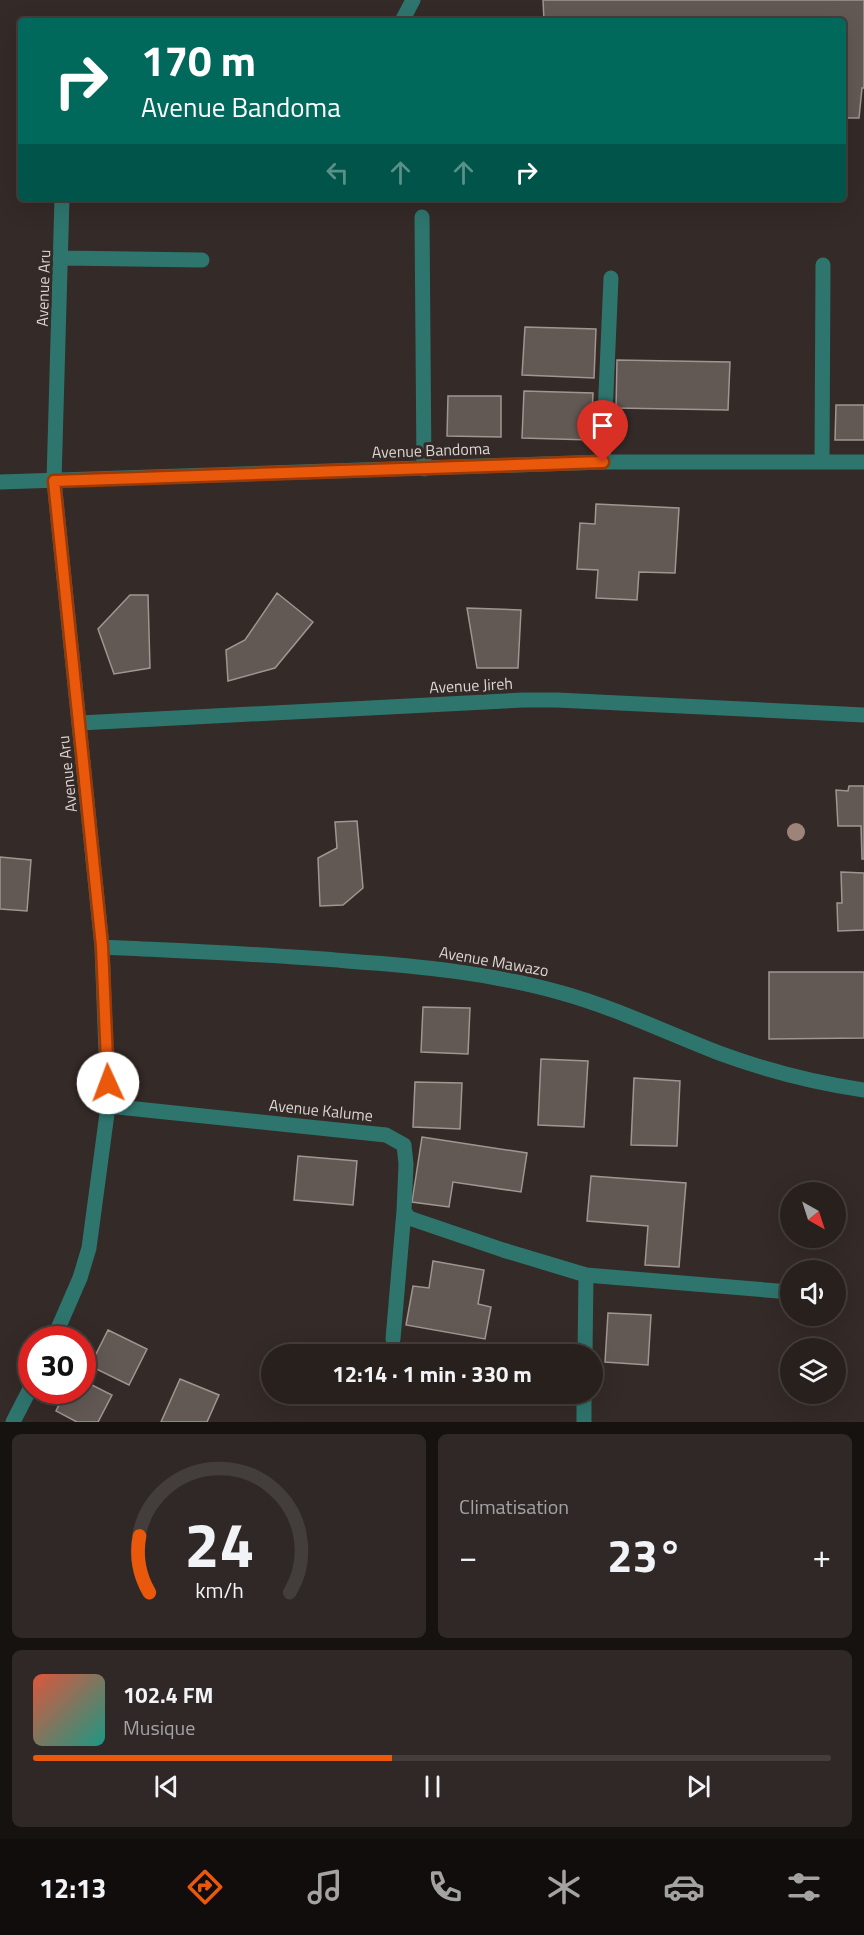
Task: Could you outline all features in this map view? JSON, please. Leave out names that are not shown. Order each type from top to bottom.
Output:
[{"type":"street","points":[[404,18],[413,0]]},
{"type":"street","name":"Avenue Aru","points":[[59,1326],[80,1278],[89,1248],[108,1106],[102,946],[54,481],[62,201]]},
{"type":"street","points":[[422,217],[424,469]]},
{"type":"street","points":[[62,258],[202,260]]},
{"type":"street","points":[[822,462],[823,265]]},
{"type":"street","points":[[603,462],[611,278]]},
{"type":"street","name":"Avenue Bandoma","points":[[0,482],[603,462],[864,462]]},
{"type":"street","name":"Avenue Jireh","points":[[80,723],[523,700],[864,715]]},
{"type":"street","name":"Avenue Mawazo","points":[[102,946],[416,966],[516,981],[606,1006],[750,1063],[835,1085],[864,1090]]},
{"type":"street","name":"Avenue Kalume","points":[[108,1106],[386,1134],[404,1145],[406,1164],[404,1211]]},
{"type":"street","points":[[404,1211],[409,1218],[586,1275],[780,1291]]},
{"type":"street","points":[[393,1339],[404,1211]]},
{"type":"street","points":[[585,1344],[586,1275]]},
{"type":"street","points":[[13,1422],[22,1404]]},
{"type":"street","points":[[584,1404],[584,1422]]},
{"type":"building","points":[[543,0],[864,0],[864,88],[862,88],[859,118],[846,118],[846,18],[544,18]]},
{"type":"building","points":[[525,327],[596,329],[594,378],[522,375]]},
{"type":"building","points":[[617,360],[730,362],[728,410],[616,408]]},
{"type":"building","points":[[524,391],[593,393],[591,440],[522,438]]},
{"type":"building","points":[[448,396],[501,396],[501,437],[447,436]]},
{"type":"building","points":[[836,405],[864,405],[864,440],[835,440]]},
{"type":"building","points":[[596,504],[679,508],[675,573],[639,572],[637,600],[596,598],[598,570],[577,569],[580,523],[595,524]]},
{"type":"building","points":[[277,593],[313,622],[275,668],[228,681],[226,650],[245,640]]},
{"type":"building","points":[[130,595],[148,595],[150,668],[114,674],[98,629]]},
{"type":"building","points":[[467,608],[521,610],[518,668],[477,668]]},
{"type":"building","points":[[849,786],[864,786],[864,859],[862,859],[861,826],[838,826],[836,790],[848,791]]},
{"type":"building","points":[[357,821],[363,888],[343,905],[320,906],[318,858],[337,848],[335,822]]},
{"type":"building","points":[[0,857],[31,860],[27,911],[0,909]]},
{"type":"building","points":[[841,872],[864,873],[864,930],[838,931],[837,903],[842,903]]},
{"type":"building","points":[[769,972],[864,972],[864,1038],[769,1039]]},
{"type":"building","points":[[423,1007],[470,1008],[468,1054],[421,1052]]},
{"type":"building","points":[[541,1059],[588,1061],[584,1127],[538,1125]]},
{"type":"building","points":[[634,1078],[680,1081],[677,1146],[631,1145]]},
{"type":"building","points":[[415,1082],[462,1083],[460,1129],[413,1127]]},
{"type":"building","points":[[422,1137],[527,1153],[521,1192],[453,1182],[449,1207],[412,1202]]},
{"type":"building","points":[[298,1156],[357,1161],[353,1205],[294,1200]]},
{"type":"building","points":[[591,1176],[686,1183],[679,1267],[645,1265],[648,1226],[587,1221]]},
{"type":"building","points":[[433,1261],[484,1270],[478,1304],[491,1307],[485,1339],[406,1325],[413,1286],[429,1288]]},
{"type":"building","points":[[608,1313],[651,1315],[648,1365],[605,1362]]},
{"type":"building","points":[[108,1330],[147,1349],[129,1385],[96,1369],[96,1354]]},
{"type":"building","points":[[180,1379],[219,1395],[207,1422],[161,1422]]},
{"type":"building","points":[[96,1387],[112,1395],[98,1422],[77,1422],[56,1411],[59,1404],[96,1404]]},
{"type":"route","points":[[108,1083],[102,946],[54,481],[603,462]]}]
